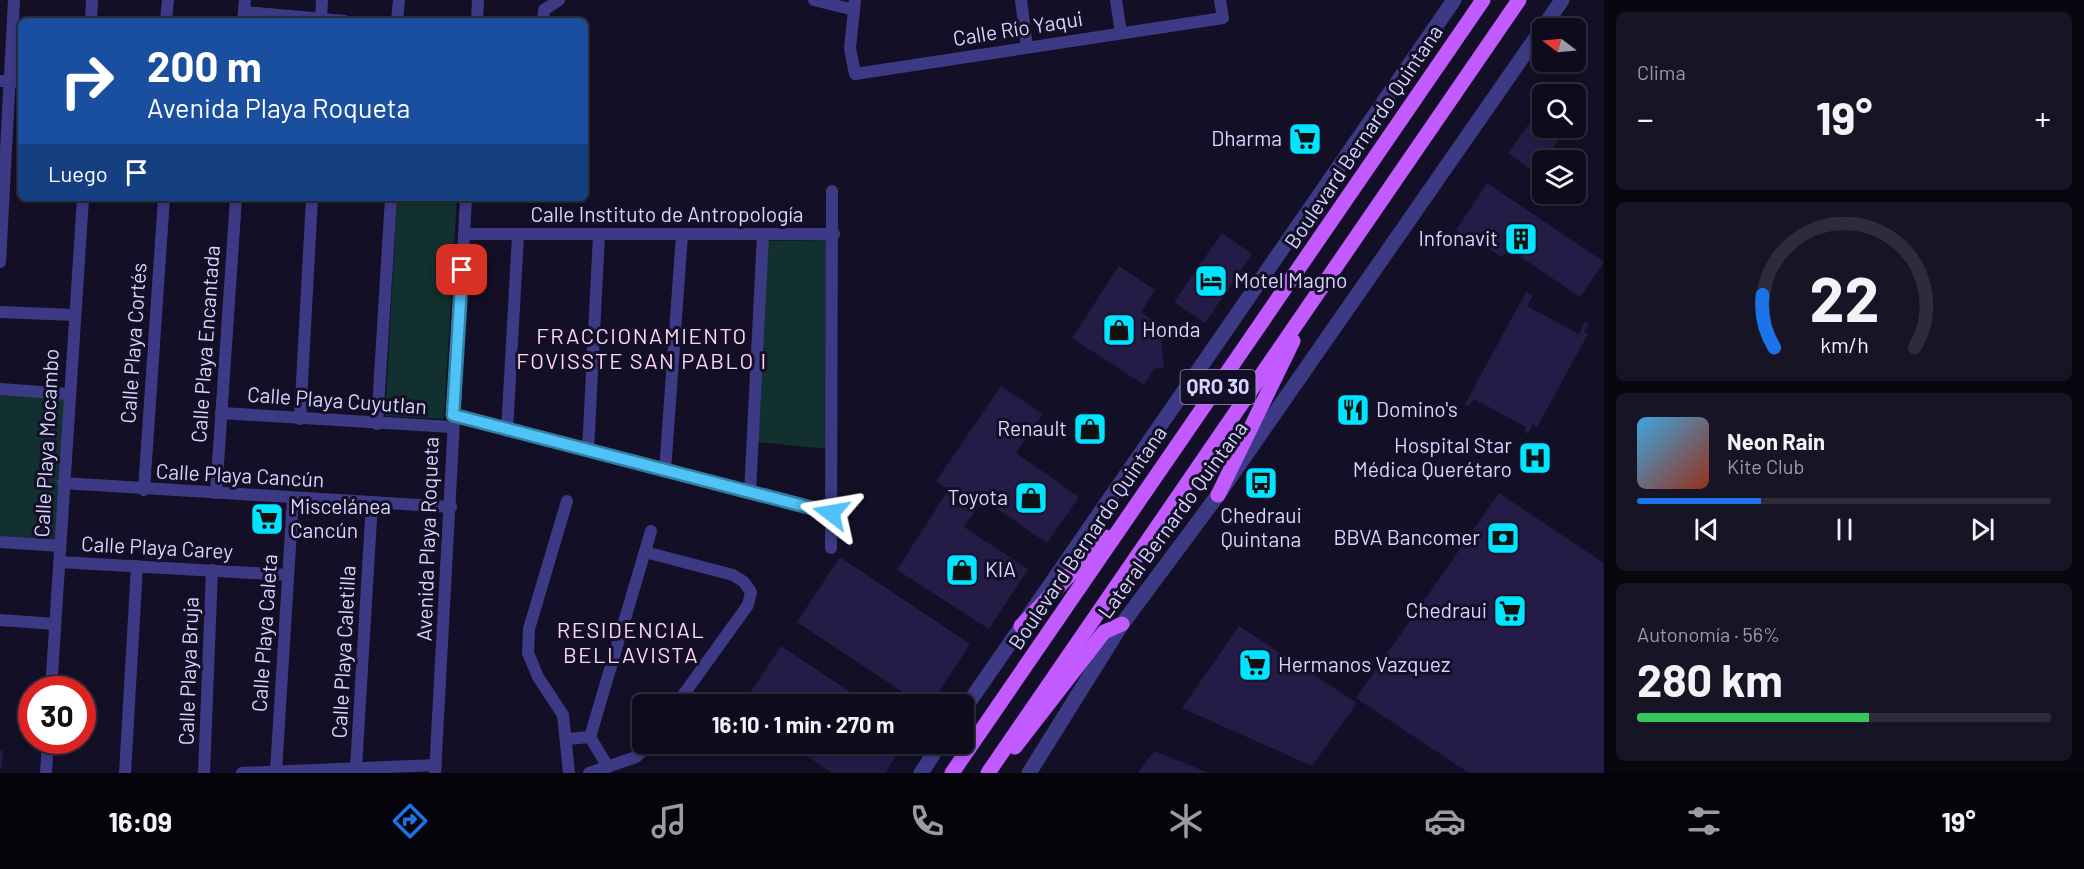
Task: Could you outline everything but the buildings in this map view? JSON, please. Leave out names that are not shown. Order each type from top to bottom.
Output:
[{"type":"main road","name":"Boulevard Bernardo Quintana","points":[[952,773],[1483,0]]},
{"type":"main road","name":"QRO 30","points":[[989,772],[1519,0]]},
{"type":"main road","points":[[1218,495],[1316,295]]},
{"type":"main road","points":[[1021,626],[1139,502]]},
{"type":"main road","points":[[989,772],[1023,740],[1104,632],[1122,624]]},
{"type":"street","points":[[0,262],[3,156],[11,81],[14,0]]},
{"type":"street","points":[[91,18],[92,0]]},
{"type":"street","points":[[166,18],[168,0]]},
{"type":"street","points":[[321,18],[322,0]]},
{"type":"street","points":[[397,18],[399,0]]},
{"type":"street","points":[[477,18],[478,0]]},
{"type":"street","points":[[543,18],[544,10],[559,0]]},
{"type":"street","points":[[814,0],[855,5]]},
{"type":"street","points":[[1021,0],[1027,47]]},
{"type":"street","points":[[1116,0],[1121,33]]},
{"type":"street","name":"Calle Río Yaqui","points":[[855,5],[850,48],[855,74],[1223,18],[1220,0]]},
{"type":"street","points":[[974,695],[1454,0]]},
{"type":"street","name":"Lateral Bernardo Quintana","points":[[1550,18],[1562,0]]},
{"type":"street","points":[[244,11],[311,18]]},
{"type":"street","name":"Lateral Bernardo Quintana","points":[[1032,771],[1122,624],[1218,495],[1532,43]]},
{"type":"street","points":[[831,548],[834,234],[832,191]]},
{"type":"street","name":"Calle Playa Mocambo","points":[[52,676],[83,201]]},
{"type":"street","name":"Calle Playa Cortés","points":[[144,490],[164,201]]},
{"type":"street","name":"Calle Playa Encantada","points":[[216,493],[236,201]]},
{"type":"street","points":[[300,419],[312,201]]},
{"type":"street","points":[[377,424],[392,201]]},
{"type":"street","name":"Avenida Playa Roqueta","points":[[436,769],[452,507],[452,421],[466,201]]},
{"type":"street","name":"Calle Instituto de Antropología","points":[[464,234],[518,236],[834,234]]},
{"type":"street","points":[[750,492],[763,234]]},
{"type":"street","points":[[588,452],[599,235]]},
{"type":"street","points":[[665,471],[681,235]]},
{"type":"street","points":[[507,431],[518,236]]},
{"type":"street","points":[[0,312],[74,315]]},
{"type":"street","points":[[0,389],[69,394]]},
{"type":"street","name":"Calle Playa Cuyutlan","points":[[221,413],[377,424],[452,421],[507,431],[831,513]]},
{"type":"street","name":"Calle Playa Cancún","points":[[63,483],[144,490],[452,507]]},
{"type":"street","name":"Calle Playa Caleta","points":[[276,771],[293,498]]},
{"type":"street","points":[[567,501],[529,629],[528,653],[538,677],[563,715],[569,773]]},
{"type":"street","name":"Calle Playa Caletilla","points":[[356,768],[372,502]]},
{"type":"street","points":[[608,767],[590,737],[651,531]]},
{"type":"street","points":[[0,542],[60,546]]},
{"type":"street","points":[[645,552],[733,575],[744,582],[751,592],[748,605],[684,694]]},
{"type":"street","name":"Calle Playa Carey","points":[[60,562],[288,575]]},
{"type":"street","points":[[125,773],[137,566]]},
{"type":"street","name":"Calle Playa Bruja","points":[[204,773],[212,570]]},
{"type":"street","points":[[0,620],[55,624]]},
{"type":"street","points":[[567,740],[590,737]]},
{"type":"street","points":[[46,773],[47,754]]},
{"type":"street","points":[[589,773],[639,754]]},
{"type":"street","points":[[921,773],[933,754]]},
{"type":"street","points":[[242,773],[356,768],[436,769]]},
{"type":"green space","points":[[397,201],[457,201],[444,419],[385,416]]},
{"type":"green space","points":[[831,240],[827,449],[757,442],[765,241]]},
{"type":"green space","points":[[0,392],[65,397],[57,543],[0,540]]},
{"type":"place","name":"Dharma","points":[[1305,139]]},
{"type":"place","name":"Infonavit","points":[[1521,239]]},
{"type":"place","name":"Motel Magno","points":[[1211,281]]},
{"type":"place","name":"Honda","points":[[1119,330]]},
{"type":"place","name":"Domino's","points":[[1353,410]]},
{"type":"place","name":"Renault","points":[[1090,429]]},
{"type":"place","name":"Hospital Star Médica Querétaro","points":[[1535,458]]},
{"type":"place","name":"Chedraui Quintana","points":[[1261,483]]},
{"type":"place","name":"Toyota","points":[[1031,498]]},
{"type":"place","name":"Miscelánea Cancún","points":[[267,519]]},
{"type":"place","name":"BBVA Bancomer","points":[[1503,538]]},
{"type":"place","name":"KIA","points":[[962,570]]},
{"type":"place","name":"Chedraui","points":[[1510,611]]},
{"type":"place","name":"Hermanos Vazquez","points":[[1255,665]]},
{"type":"district","name":"FRACCIONAMIENTO FOVISSTE SAN PABLO I","points":[[642,348]]},
{"type":"district","name":"RESIDENCIAL BELLAVISTA","points":[[631,642]]},
{"type":"route","points":[[462,270],[453,415],[507,431],[831,513]]}]
